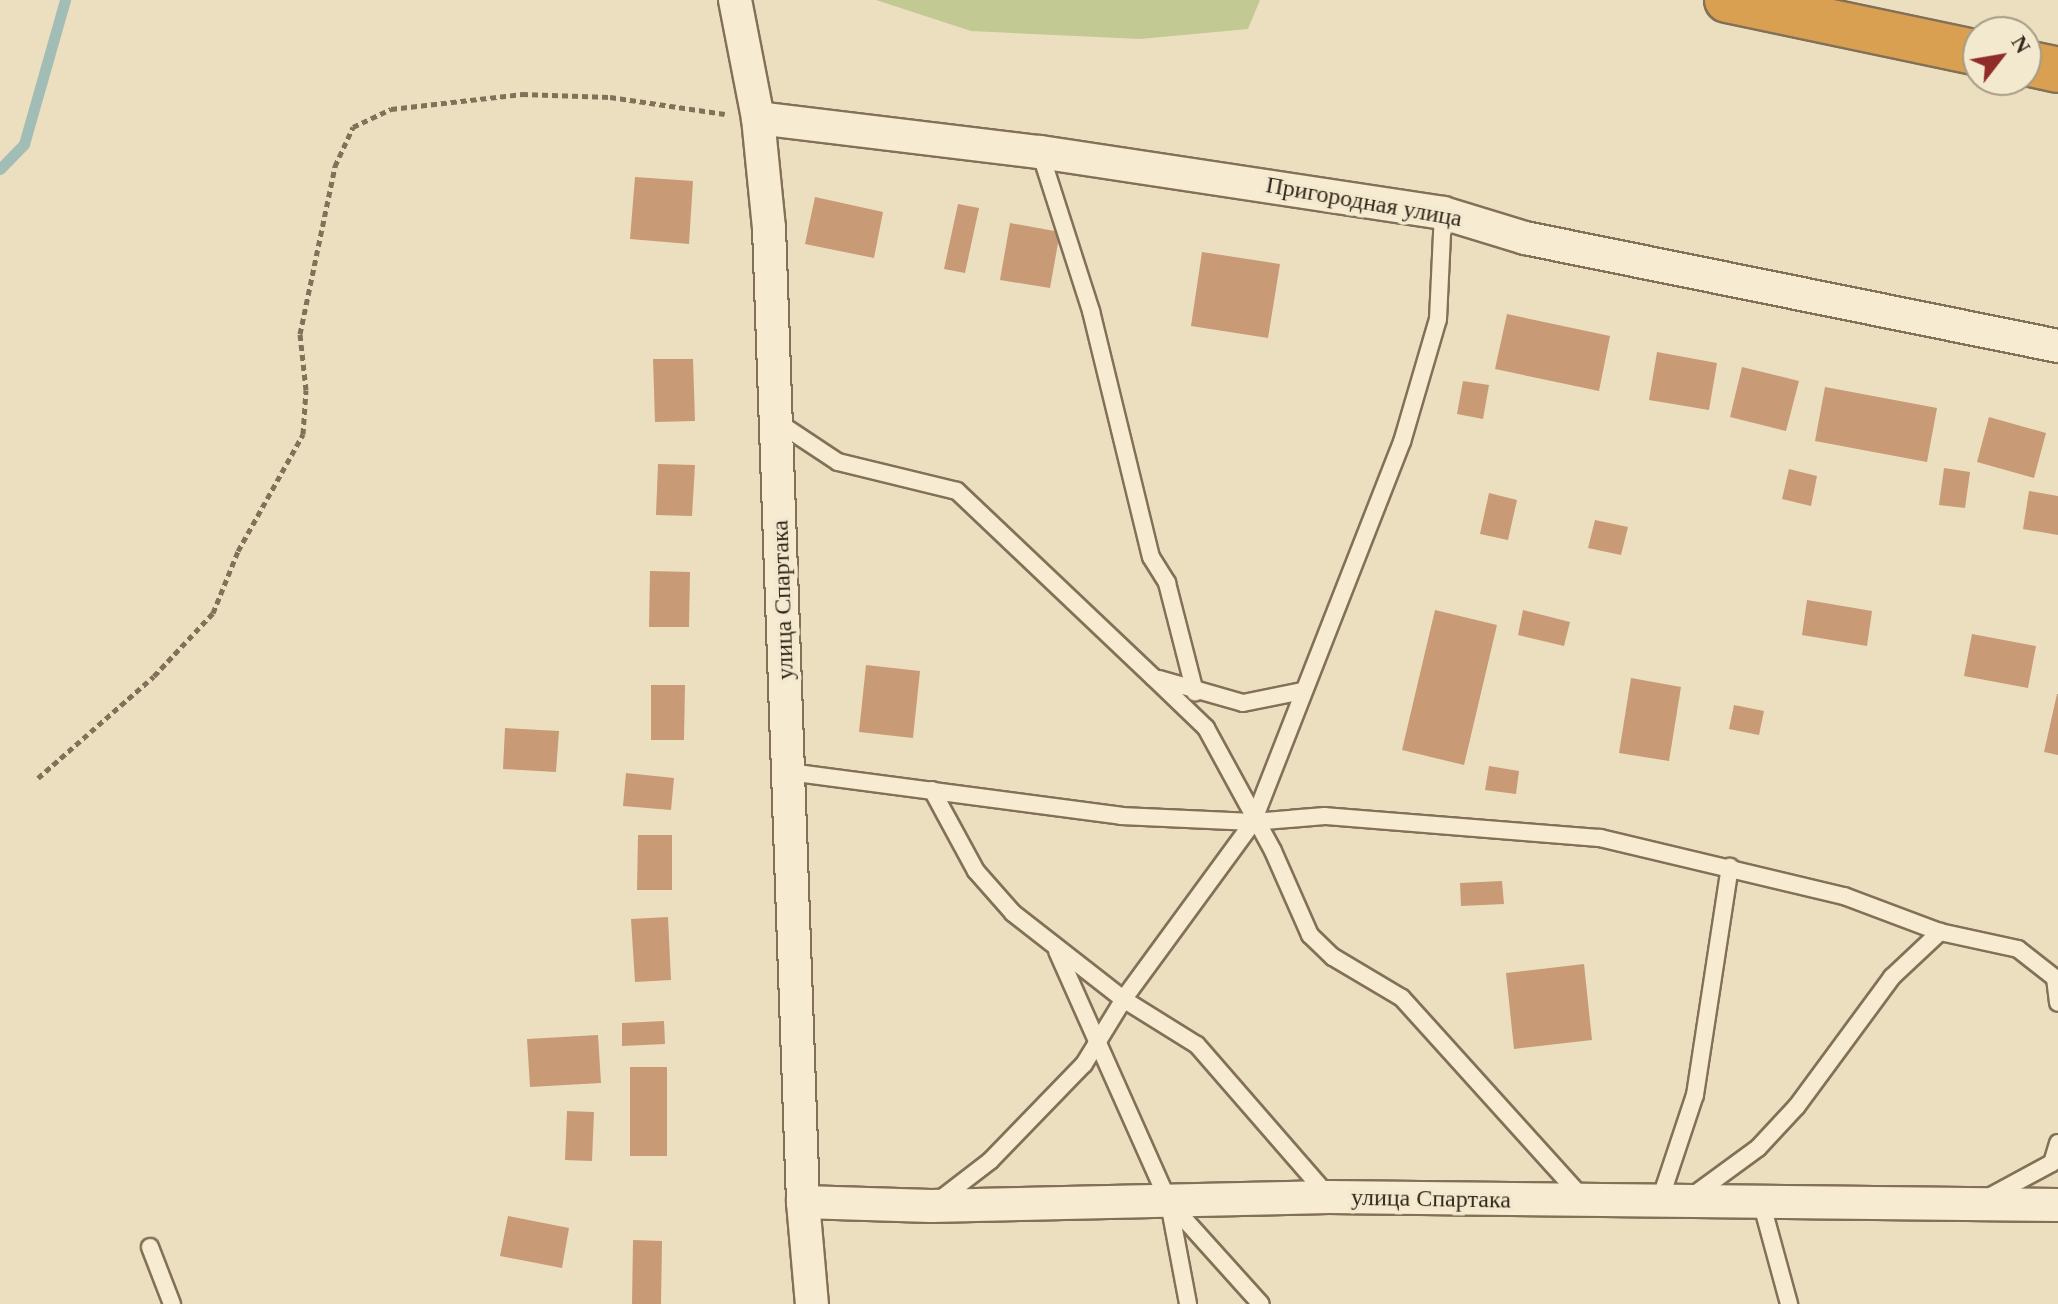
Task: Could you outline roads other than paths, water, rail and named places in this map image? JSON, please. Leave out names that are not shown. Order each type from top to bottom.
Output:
[{"type":"highway","points":[[1727,0],[1962,50]]},
{"type":"street","name":"улица Спартака","points":[[735,0],[758,118],[769,228],[803,1202],[812,1304]]},
{"type":"street","name":"Пригородная улица","points":[[758,118],[1040,152],[1443,213],[1525,238],[2058,346]]},
{"type":"street","name":"улица Спартака","points":[[803,1202],[931,1206],[1329,1197],[1968,1208],[2058,1205]]},
{"type":"lane","points":[[1040,152],[1074,253],[1151,557],[1167,583],[1195,692]]},
{"type":"lane","points":[[931,1206],[990,1161],[1084,1064],[1123,999],[1253,822],[1406,426],[1438,319],[1443,213]]},
{"type":"lane","points":[[776,421],[838,462],[957,491],[1206,728],[1253,822],[1273,851],[1310,935],[1333,957],[1402,998],[1586,1202]]},
{"type":"lane","points":[[1153,677],[1195,692],[1243,703],[1302,691]]},
{"type":"lane","points":[[789,772],[1121,816],[1253,822],[1325,816],[1600,838],[1844,896],[1940,932],[2018,949],[2055,978],[2058,1003]]},
{"type":"lane","points":[[932,790],[976,871],[1056,950],[1123,999],[1197,1045],[1329,1197]]},
{"type":"lane","points":[[1670,1203],[1695,1095],[1730,867]]},
{"type":"lane","points":[[1670,1203],[1758,1148],[1797,1106],[1892,977],[1940,932]]},
{"type":"lane","points":[[1056,950],[1169,1202],[1188,1304]]},
{"type":"lane","points":[[1968,1208],[2052,1163],[2058,1143]]},
{"type":"lane","points":[[1169,1202],[1261,1304]]},
{"type":"lane","points":[[1762,1205],[1789,1304]]},
{"type":"lane","points":[[150,1247],[172,1304]]},
{"type":"waterway","points":[[0,169],[24,144],[65,0]]}]
